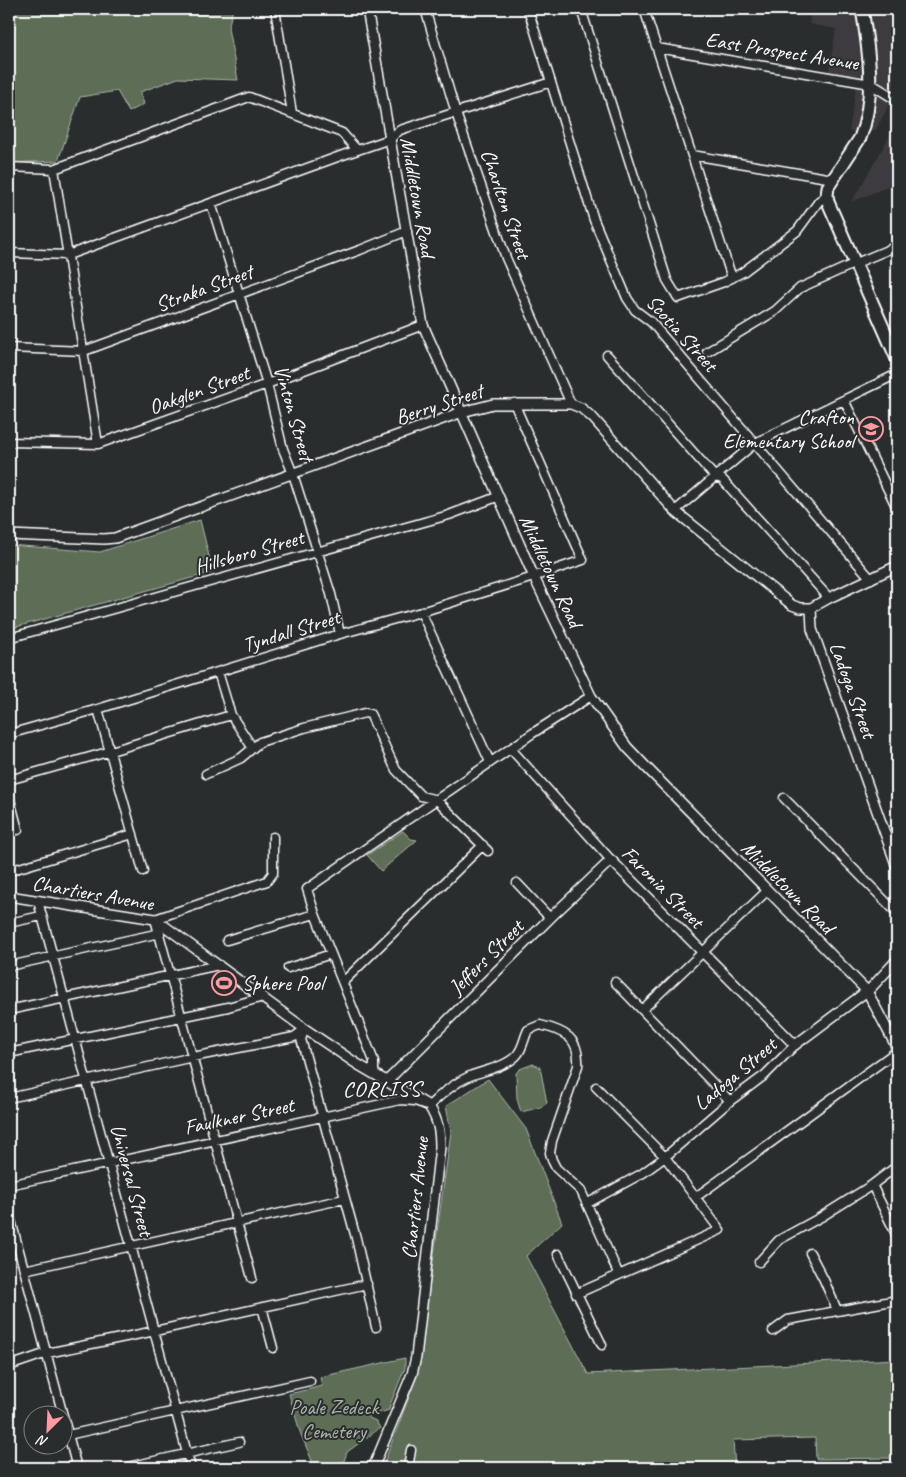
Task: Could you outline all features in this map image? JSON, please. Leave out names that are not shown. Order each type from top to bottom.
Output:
[{"type":"main road","points":[[862,9],[871,84],[860,138],[828,187],[827,198],[897,359]]},
{"type":"street","points":[[275,9],[292,113]]},
{"type":"street","name":"Middletown Road","points":[[367,9],[423,325],[534,577],[591,696],[640,761],[867,991],[897,1049]]},
{"type":"street","name":"Charlton Street","points":[[425,9],[456,113],[506,258],[571,404]]},
{"type":"street","name":"Scotia Street","points":[[528,9],[594,220],[627,298],[635,310],[652,322],[871,579]]},
{"type":"street","points":[[581,9],[667,280],[678,298],[743,272],[797,231],[819,202],[827,198]]},
{"type":"street","points":[[644,9],[732,278]]},
{"type":"street","name":"East Prospect Avenue","points":[[657,48],[871,84],[897,100]]},
{"type":"street","points":[[9,253],[68,255],[390,139],[400,130],[551,82]]},
{"type":"street","points":[[9,167],[54,168],[249,97],[342,133],[357,150]]},
{"type":"street","points":[[692,154],[833,179]]},
{"type":"street","points":[[54,168],[98,444]]},
{"type":"street","name":"Vinton Street","points":[[212,203],[267,384],[283,449],[293,474],[331,594],[340,634]]},
{"type":"street","name":"Straka Street","points":[[9,348],[84,351],[360,250],[407,230]]},
{"type":"street","points":[[707,352],[775,311],[800,288],[897,246]]},
{"type":"street","name":"Oakglen Street","points":[[9,442],[98,444],[267,384],[423,325]]},
{"type":"street","points":[[607,355],[715,477],[722,479],[829,598]]},
{"type":"street","points":[[675,511],[755,443],[897,374]]},
{"type":"street","points":[[844,400],[897,508]]},
{"type":"street","name":"Tyndall Street","points":[[9,734],[98,709],[340,634],[421,612],[583,560],[514,403]]},
{"type":"street","name":"Berry Street","points":[[9,535],[115,538],[462,412],[493,404],[571,404],[581,408],[594,418],[675,511],[792,605],[800,608],[811,608]]},
{"type":"street","name":"Hillsboro Street","points":[[9,638],[449,515],[498,497]]},
{"type":"street","points":[[811,608],[897,566]]},
{"type":"street","name":"Ladoga Street","points":[[811,608],[812,629],[897,866]]},
{"type":"street","points":[[421,612],[490,762]]},
{"type":"street","points":[[218,672],[231,715],[252,747]]},
{"type":"street","points":[[374,1074],[374,1061],[315,914],[308,889],[490,762],[591,696]]},
{"type":"street","points":[[98,709],[143,871]]},
{"type":"street","points":[[206,774],[241,758],[260,742],[365,712],[370,714],[396,770],[422,796],[437,800],[485,848],[343,982]]},
{"type":"street","points":[[9,780],[231,715]]},
{"type":"street","name":"Faronia Street","points":[[511,749],[611,860],[796,1046]]},
{"type":"street","points":[[9,796],[18,830]]},
{"type":"street","points":[[784,798],[897,913]]},
{"type":"street","points":[[9,871],[132,834]]},
{"type":"street","points":[[252,1278],[156,919],[267,881],[273,874],[273,837]]},
{"type":"street","name":"Jeffers Street","points":[[388,1080],[550,918],[611,860]]},
{"type":"street","points":[[517,883],[550,918]]},
{"type":"street","points":[[642,1010],[767,891]]},
{"type":"street","name":"Chartiers Avenue","points":[[9,896],[156,919],[305,1030],[429,1106],[440,1128],[440,1147],[416,1357],[412,1374],[373,1468]]},
{"type":"street","name":"Universal Street","points":[[38,901],[192,1468]]},
{"type":"street","points":[[227,940],[315,914]]},
{"type":"street","points":[[9,924],[41,916]]},
{"type":"street","points":[[9,966],[160,933]]},
{"type":"street","points":[[288,968],[331,954]]},
{"type":"street","name":"Ladoga Street","points":[[588,1203],[643,1173],[665,1157],[730,1101],[765,1075],[796,1046],[867,991],[897,960]]},
{"type":"street","points":[[9,1010],[219,965]]},
{"type":"street","points":[[615,982],[730,1101]]},
{"type":"street","points":[[9,1053],[228,1007],[263,997]]},
{"type":"street","points":[[429,1106],[445,1090],[468,1077],[504,1064],[516,1056],[528,1030],[540,1025],[568,1035],[574,1042],[579,1054],[578,1066],[552,1141],[550,1153],[556,1168],[581,1191],[588,1203],[619,1275]]},
{"type":"street","points":[[9,1098],[193,1057],[294,1037],[305,1030]]},
{"type":"street","points":[[305,1030],[302,1039],[367,1284],[376,1327]]},
{"type":"street","points":[[696,1197],[897,1049]]},
{"type":"street","points":[[576,1294],[720,1230],[665,1157],[596,1087]]},
{"type":"street","name":"Faulkner Street","points":[[9,1185],[400,1100],[415,1101],[429,1106]]},
{"type":"street","points":[[759,1262],[779,1240],[822,1217],[872,1185],[897,1166]]},
{"type":"street","points":[[872,1185],[897,1236]]},
{"type":"street","points":[[24,1270],[344,1198]]},
{"type":"street","points":[[9,1213],[13,1243],[24,1270],[60,1404]]},
{"type":"street","points":[[810,1253],[837,1310]]},
{"type":"street","points":[[558,1254],[602,1345]]},
{"type":"street","points":[[9,1366],[47,1353],[367,1284]]},
{"type":"street","points":[[773,1331],[788,1320],[897,1300]]},
{"type":"street","points":[[262,1307],[273,1348]]},
{"type":"street","points":[[72,1434],[310,1381]]},
{"type":"street","points":[[123,1468],[239,1442]]},
{"type":"street","points":[[72,1450],[77,1468]]},
{"type":"street","points":[[408,1468],[411,1450]]},
{"type":"shaded area","points":[[811,9],[897,9],[897,84],[887,95],[889,104],[876,130],[863,129],[862,133],[849,131],[857,81],[828,76],[836,29],[809,24]]},
{"type":"shaded area","points":[[897,123],[897,183],[851,202],[861,186]]},
{"type":"green space","points":[[9,9],[233,9],[228,28],[238,80],[178,78],[140,92],[144,104],[129,112],[117,91],[80,97],[58,161],[9,163]]},
{"type":"green space","points":[[200,520],[213,572],[9,629],[9,545],[100,552]]},
{"type":"green space","points":[[403,831],[411,839],[417,840],[381,871],[367,855]]},
{"type":"green space","points":[[533,1064],[540,1067],[547,1103],[541,1107],[521,1112],[517,1099],[516,1073],[520,1069]]},
{"type":"green space","points":[[488,1079],[526,1129],[562,1223],[526,1256],[588,1374],[897,1359],[897,1468],[891,1468],[891,1458],[816,1459],[815,1438],[733,1440],[735,1468],[382,1468],[417,1376],[451,1132],[446,1106]]},
{"type":"green space","name":"Poale Zedeck Cemetery","points":[[405,1358],[405,1368],[389,1410],[369,1414],[369,1418],[376,1421],[380,1428],[347,1452],[344,1461],[315,1468],[300,1432],[289,1394],[322,1386],[320,1377]]},
{"type":"place","name":"Crafton Elementary School","points":[[871,429]]},
{"type":"place","name":"Sphere Pool","points":[[224,983]]},
{"type":"district","name":"CORLISS","points":[[382,1089]]}]
